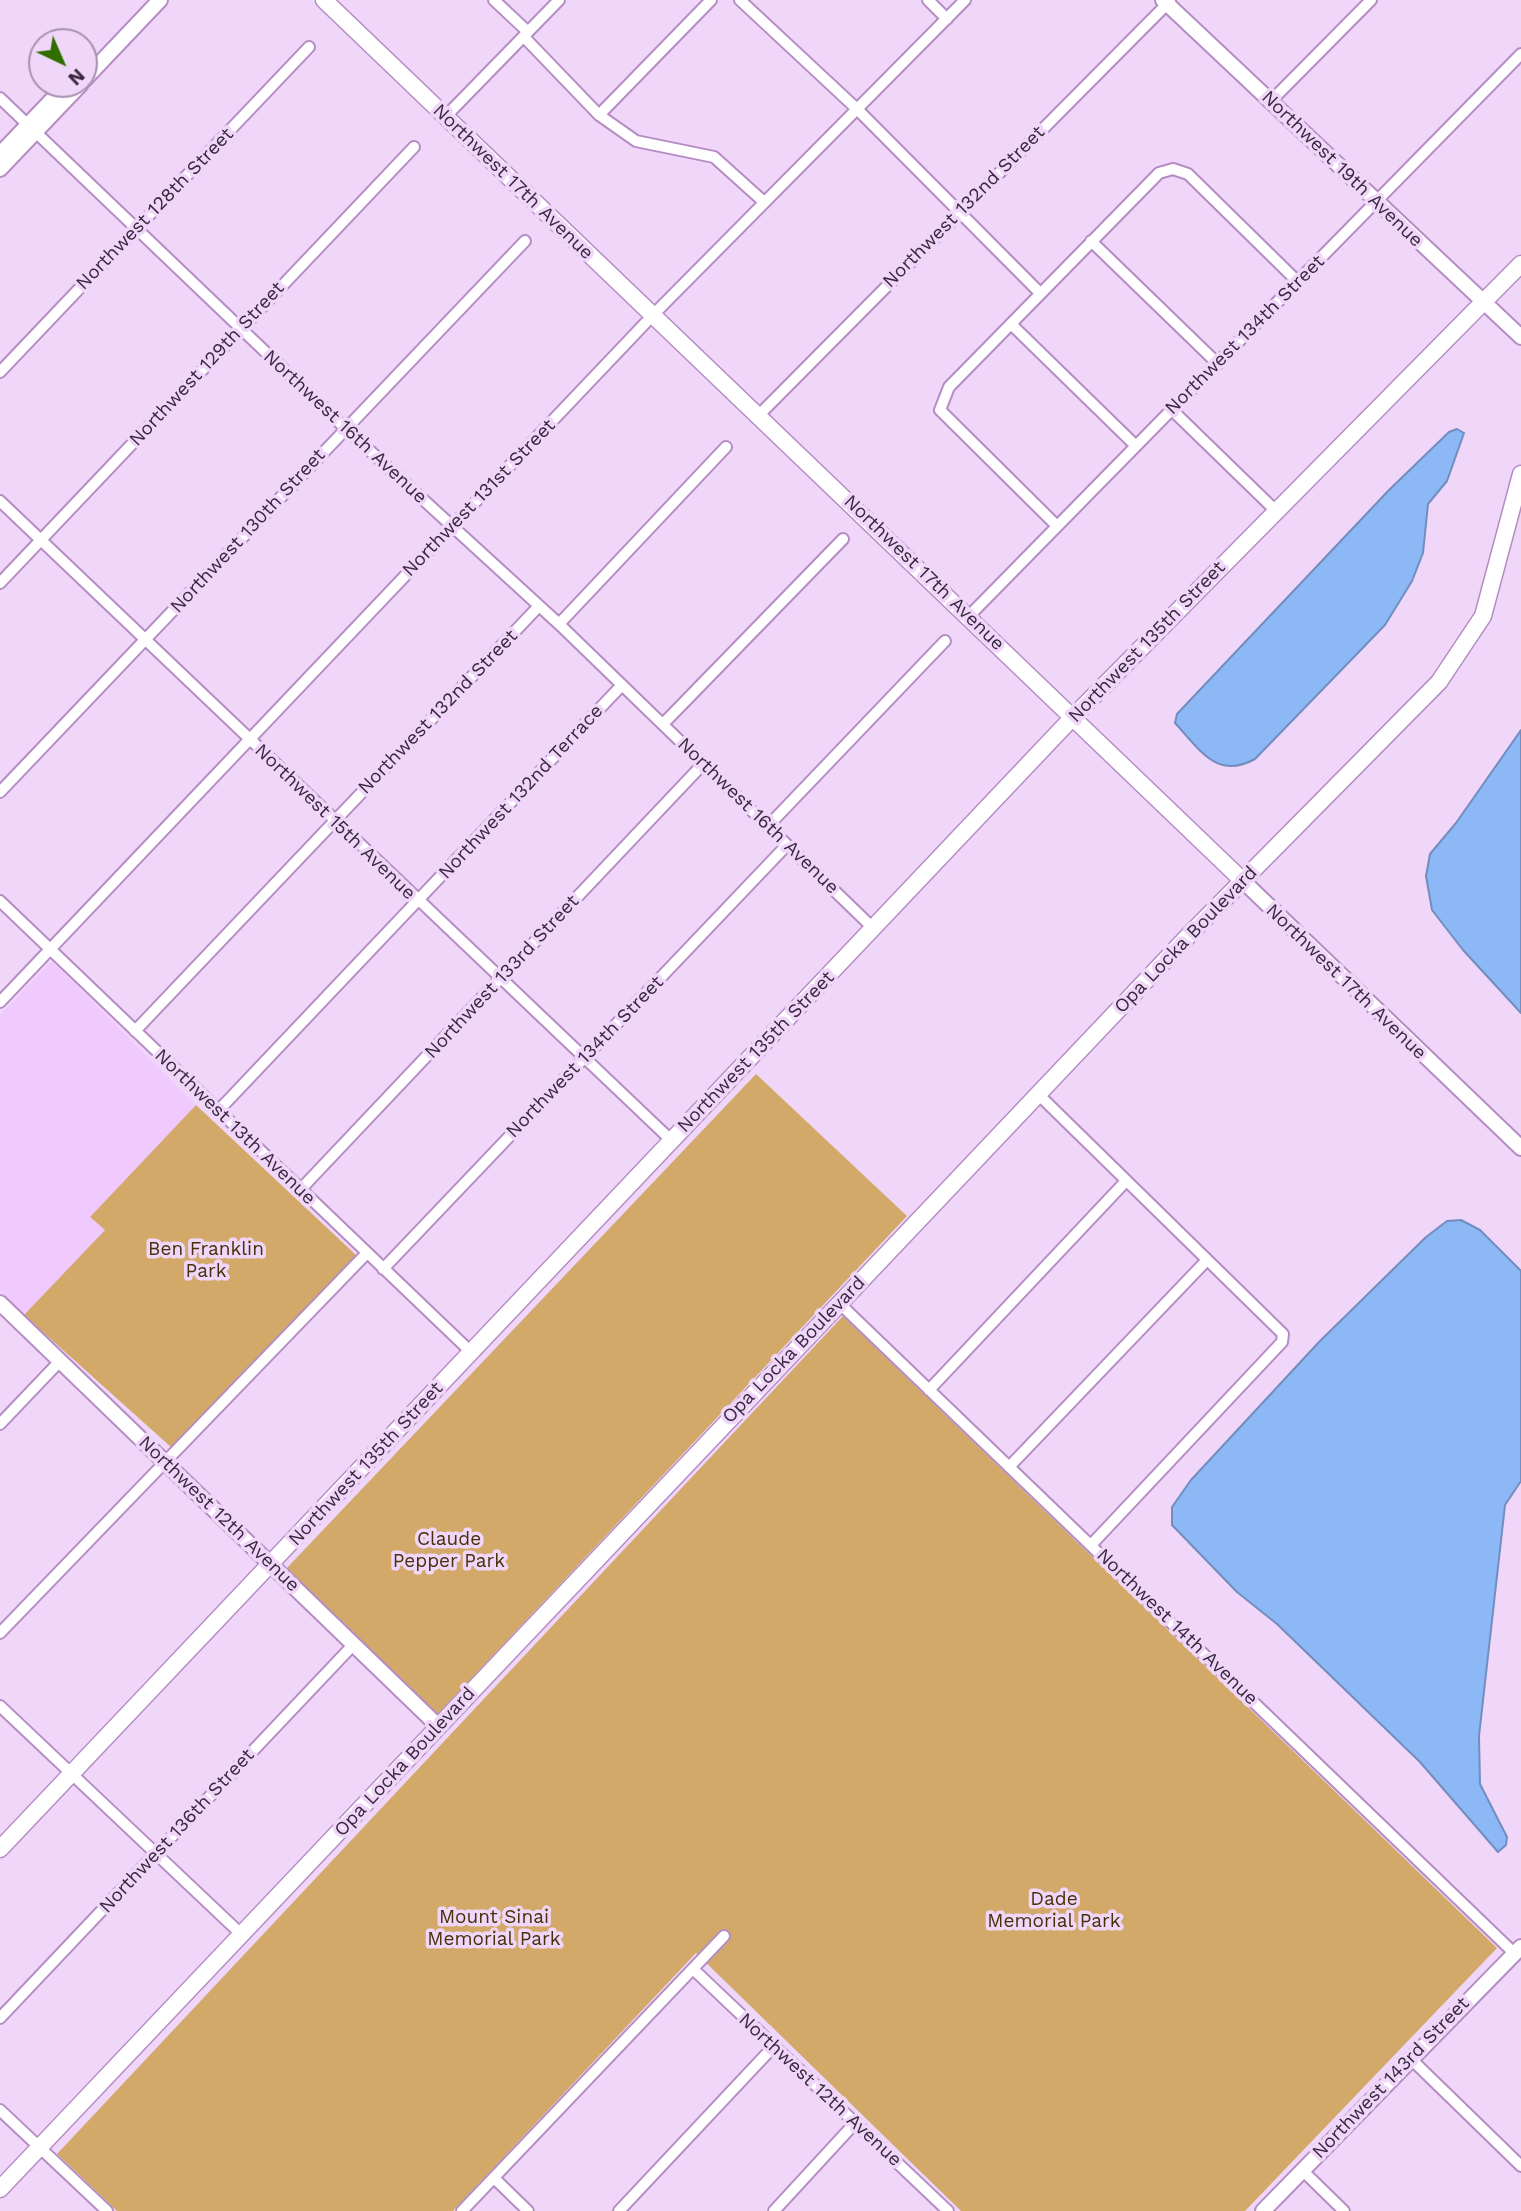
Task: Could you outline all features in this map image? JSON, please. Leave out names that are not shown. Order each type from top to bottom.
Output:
[{"type":"main road","name":"Northwest 17th Avenue","points":[[324,0],[1243,881]]},
{"type":"main road","name":"Northwest 135th Street","points":[[0,1849],[1073,717],[1521,264]]},
{"type":"main road","name":"Opa Locka Boulevard","points":[[0,2189],[1038,1094],[1439,682],[1483,616],[1521,474]]},
{"type":"street","points":[[98,51],[147,0]]},
{"type":"street","points":[[98,65],[160,0]]},
{"type":"street","points":[[494,0],[599,116],[636,141],[714,157],[764,202]]},
{"type":"street","points":[[446,116],[559,0]]},
{"type":"street","points":[[599,116],[711,0]]},
{"type":"street","points":[[740,0],[858,110],[1040,293]]},
{"type":"street","points":[[928,0],[947,19]]},
{"type":"street","name":"Northwest 131st Street","points":[[0,1002],[652,316],[965,0]]},
{"type":"street","points":[[1271,101],[1371,0]]},
{"type":"street","name":"Northwest 19th Avenue","points":[[1167,1],[1521,337]]},
{"type":"street","name":"Northwest 132nd Street","points":[[758,416],[1167,1]]},
{"type":"street","name":"Northwest 128th Street","points":[[0,372],[309,47]]},
{"type":"street","name":"Northwest 134th Street","points":[[969,616],[1521,54]]},
{"type":"street","name":"Northwest 16th Avenue","points":[[0,98],[345,428],[559,624],[874,929]]},
{"type":"street","points":[[0,169],[56,98]]},
{"type":"street","points":[[0,154],[65,98]]},
{"type":"street","name":"Northwest 129th Street","points":[[0,583],[414,147]]},
{"type":"street","points":[[1057,526],[940,410],[949,387],[1091,241],[1159,173],[1173,169],[1188,174],[1297,282]]},
{"type":"street","name":"Northwest 130th Street","points":[[0,792],[525,241]]},
{"type":"street","points":[[1091,241],[1218,364]]},
{"type":"street","points":[[1012,324],[1136,446]]},
{"type":"street","points":[[1172,410],[1276,511]]},
{"type":"street","points":[[559,624],[726,447]]},
{"type":"street","name":"Northwest 15th Avenue","points":[[0,501],[334,822],[672,1141]]},
{"type":"street","points":[[663,724],[843,539]]},
{"type":"street","name":"Northwest 132nd Street","points":[[135,1031],[539,606]]},
{"type":"street","points":[[768,826],[945,640]]},
{"type":"street","name":"Northwest 132nd Terrace","points":[[218,1111],[622,685]]},
{"type":"street","name":"Northwest 133rd Street","points":[[300,1190],[703,764]]},
{"type":"street","name":"Northwest 134th Street","points":[[383,1269],[787,845]]},
{"type":"street","name":"Northwest 17th Avenue","points":[[1243,881],[1521,1148]]},
{"type":"street","name":"Northwest 13th Avenue","points":[[0,901],[471,1352]]},
{"type":"street","points":[[1038,1094],[1283,1334],[1282,1342],[1091,1545]]},
{"type":"street","points":[[929,1390],[1126,1181]]},
{"type":"street","points":[[0,1633],[366,1254]]},
{"type":"street","points":[[1009,1467],[1207,1259]]},
{"type":"street","name":"Northwest 12th Avenue","points":[[0,1303],[438,1726]]},
{"type":"street","name":"Northwest 14th Avenue","points":[[839,1303],[1517,1950]]},
{"type":"street","points":[[0,1424],[61,1360]]},
{"type":"street","name":"Northwest 136th Street","points":[[0,2018],[354,1644]]},
{"type":"street","points":[[0,1706],[241,1934]]},
{"type":"street","points":[[462,2211],[724,1936]]},
{"type":"street","name":"Northwest 143rd Street","points":[[1263,2211],[1517,1950]]},
{"type":"street","name":"Northwest 12th Avenue","points":[[693,1969],[940,2208]]},
{"type":"street","points":[[619,2211],[774,2046]]},
{"type":"street","points":[[1410,2058],[1521,2166]]},
{"type":"street","points":[[0,2110],[107,2211]]},
{"type":"street","points":[[774,2211],[855,2123]]},
{"type":"street","points":[[1301,2170],[1344,2211]]},
{"type":"street","points":[[494,2178],[528,2211]]},
{"type":"shaded area","points":[[52,961],[196,1105],[90,1217],[105,1230],[24,1315],[0,1291],[0,1015]]},
{"type":"green space","name":"Claude Pepper Park","points":[[756,1074],[907,1216],[436,1716],[285,1570]]},
{"type":"green space","name":"Ben Franklin Park","points":[[196,1105],[356,1255],[172,1448],[24,1315],[105,1230],[90,1217]]},
{"type":"green space","name":"Dade Memorial Park","points":[[843,1316],[1497,1948],[1245,2211],[961,2211],[696,1953],[453,2211],[117,2211],[57,2154]]},
{"type":"water","points":[[1457,429],[1464,433],[1447,481],[1428,504],[1423,553],[1412,581],[1385,625],[1255,759],[1242,765],[1230,766],[1210,759],[1175,723],[1177,714],[1389,490],[1449,432]]},
{"type":"water","points":[[1521,730],[1521,1013],[1463,950],[1432,910],[1426,876],[1430,854],[1456,823]]},
{"type":"water","points":[[1461,1220],[1480,1230],[1521,1271],[1521,1481],[1505,1505],[1479,1736],[1480,1784],[1507,1837],[1506,1845],[1498,1852],[1420,1762],[1277,1624],[1237,1592],[1172,1525],[1172,1507],[1191,1480],[1319,1342],[1426,1237],[1447,1221]]},
{"type":"park label","name":"Mount Sinai Memorial Park","points":[[494,1928]]}]
